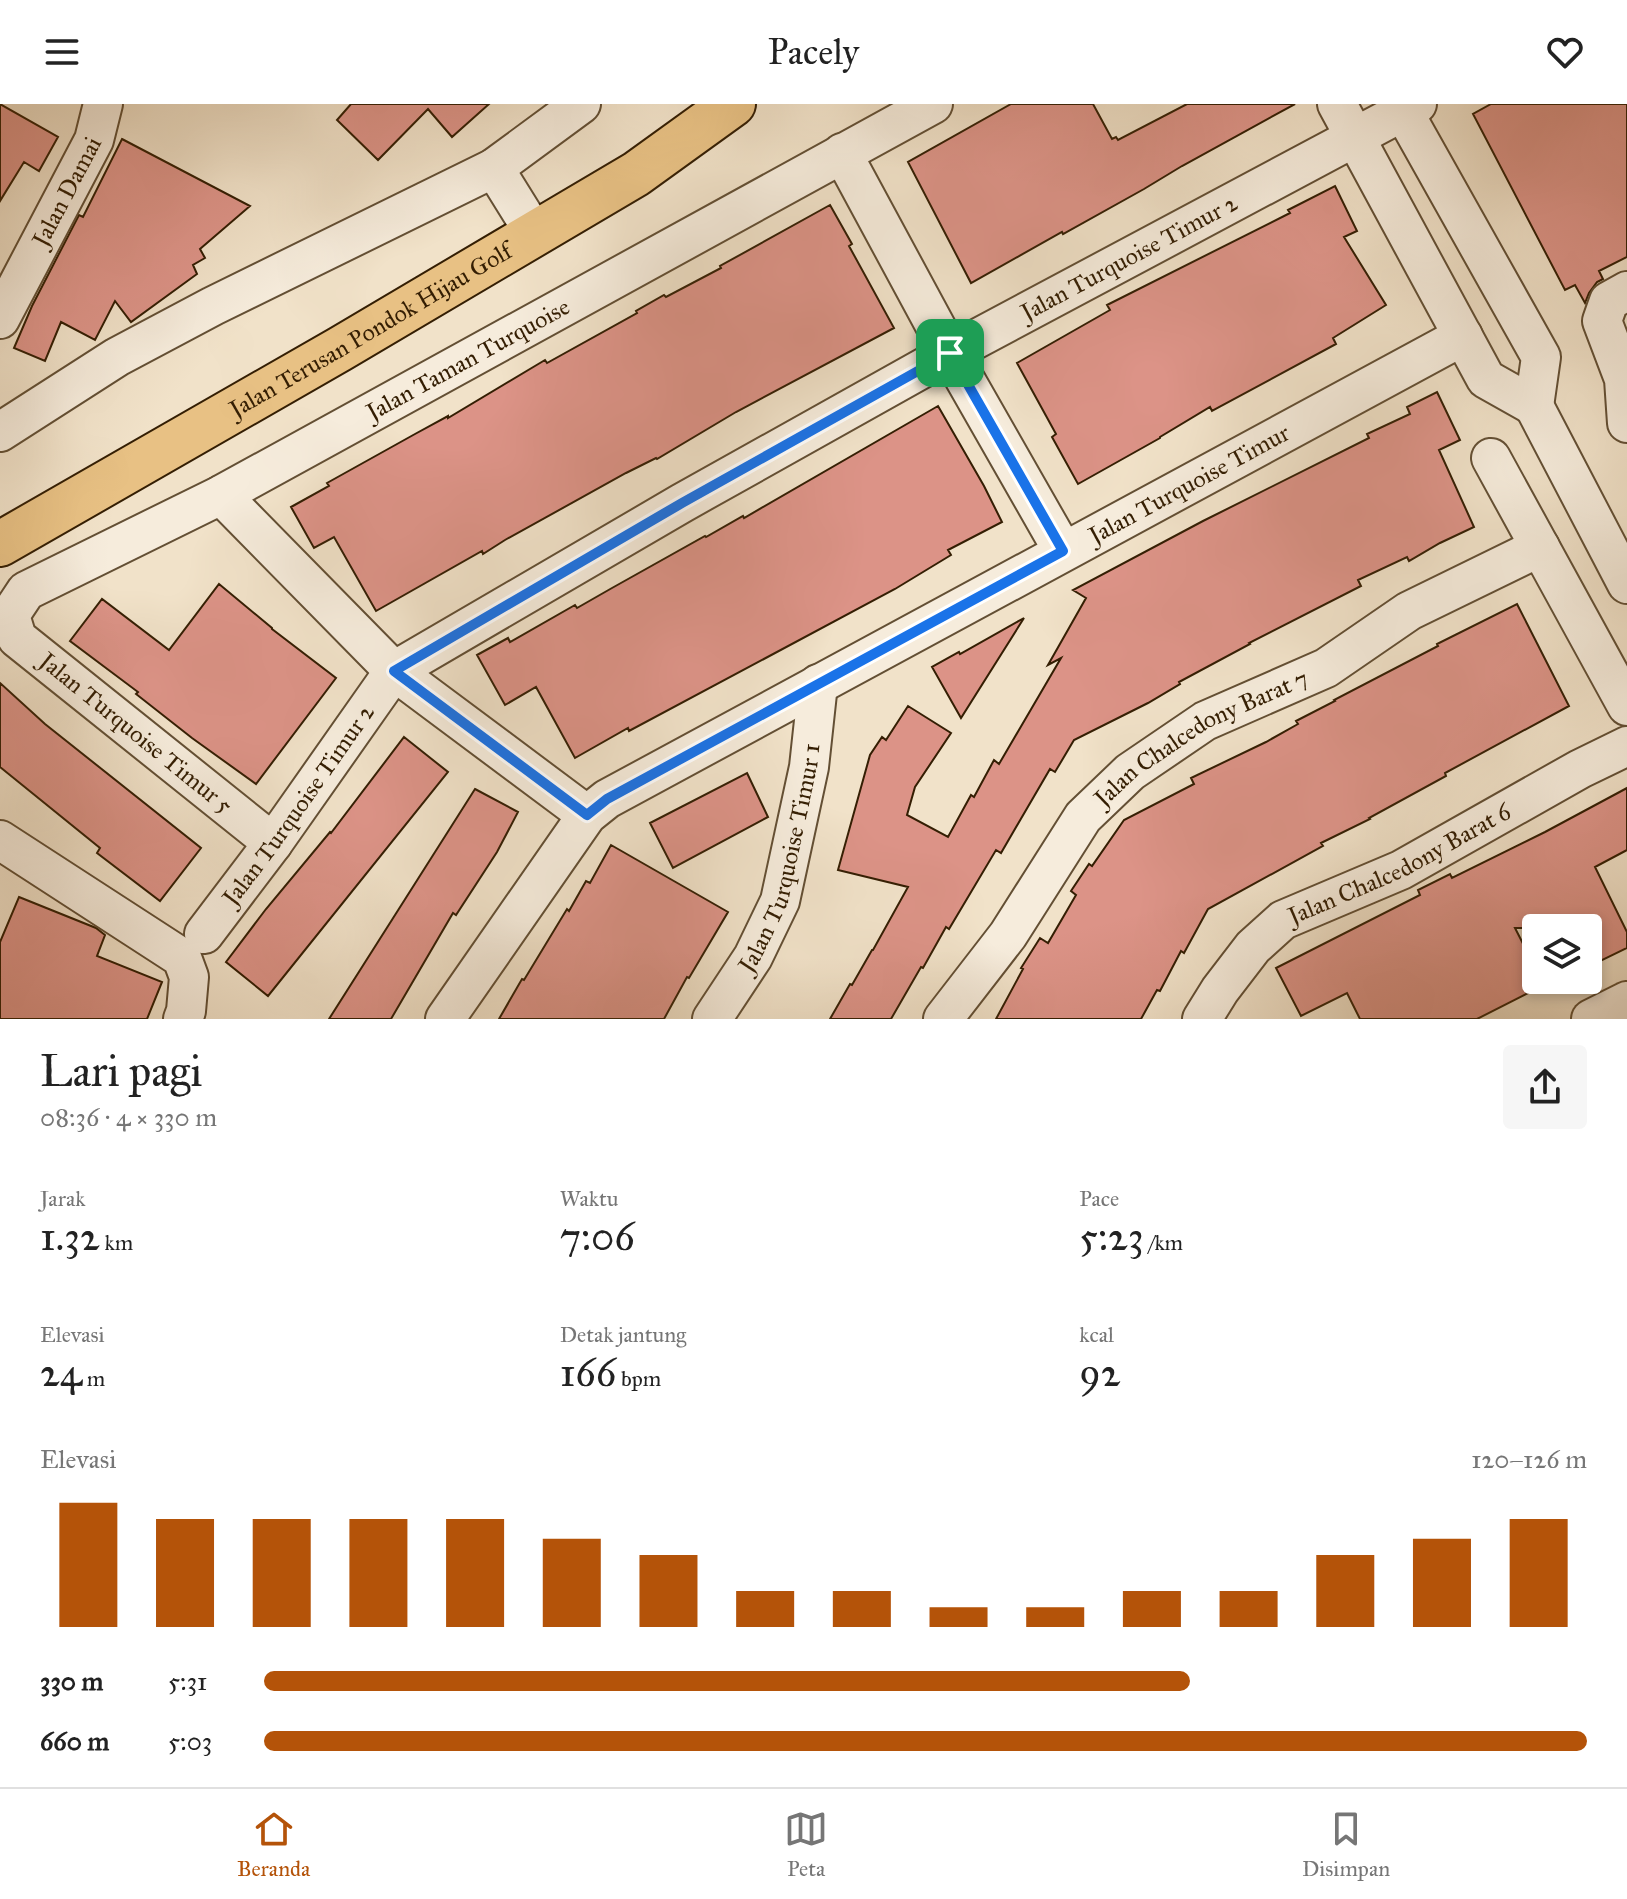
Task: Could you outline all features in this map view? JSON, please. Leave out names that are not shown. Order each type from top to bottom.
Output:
[{"type":"main road","name":"Jalan Terusan Pondok Hijau Golf","points":[[0,544],[340,349],[636,174],[733,104]]},
{"type":"street","name":"Jalan Damai","points":[[0,319],[94,140],[103,104]]},
{"type":"street","points":[[0,432],[131,350],[213,306],[494,168],[581,104]]},
{"type":"street","name":"Jalan Taman Turquoise","points":[[10,615],[26,591],[221,495],[933,104]]},
{"type":"street","points":[[1337,104],[1486,379],[1534,406],[1627,584]]},
{"type":"street","points":[[1406,106],[1541,357],[1534,406]]},
{"type":"street","name":"Jalan Turquoise Timur 2","points":[[204,934],[273,843],[394,671],[682,503],[950,353],[1355,137],[1406,106]]},
{"type":"street","points":[[842,153],[950,353],[1063,551]]},
{"type":"street","points":[[494,168],[535,234]]},
{"type":"street","points":[[1618,296],[1602,321],[1624,379],[1627,423]]},
{"type":"street","name":"Jalan Turquoise Timur","points":[[445,1019],[587,815],[607,799],[1463,336]]},
{"type":"street","points":[[1491,458],[1627,706]]},
{"type":"street","points":[[221,495],[394,671],[587,815]]},
{"type":"street","name":"Jalan Chalcedony Barat 7","points":[[943,1019],[1008,935],[1083,817],[1130,772],[1205,721],[1326,668],[1409,611],[1540,547]]},
{"type":"street","name":"Jalan Turquoise Timur 5","points":[[10,615],[17,638],[273,843]]},
{"type":"street","name":"Jalan Turquoise Timur 1","points":[[712,1019],[753,957],[780,901],[809,767],[818,684]]},
{"type":"street","name":"Jalan Chalcedony Barat 6","points":[[1219,1009],[1253,947],[1283,920],[1401,870],[1580,769],[1627,746]]},
{"type":"street","points":[[2,846],[182,958],[189,977],[183,1019]]},
{"type":"street","points":[[1591,1019],[1627,1001]]},
{"type":"building","points":[[0,104],[58,137],[39,171],[24,162],[0,201]]},
{"type":"building","points":[[351,104],[489,104],[452,137],[428,109],[378,160],[337,120]]},
{"type":"building","points":[[1011,104],[1093,104],[1112,139],[1116,137],[1118,140],[1187,104],[1295,104],[971,283],[908,162]]},
{"type":"building","points":[[1491,104],[1627,104],[1627,257],[1599,271],[1603,279],[1597,282],[1585,303],[1575,285],[1565,290],[1473,114]]},
{"type":"building","points":[[122,139],[250,206],[200,249],[205,258],[193,265],[197,274],[131,322],[115,301],[95,340],[61,322],[45,361],[14,348],[79,215],[83,217]]},
{"type":"building","points":[[1335,186],[1357,231],[1344,237],[1386,305],[1333,338],[1336,344],[1212,411],[1210,407],[1078,484],[1052,437],[1056,434],[1017,363],[1110,310],[1107,305],[1290,213],[1288,210]]},
{"type":"building","points":[[830,205],[894,328],[376,611],[334,537],[314,548],[291,507],[329,486],[327,483],[448,418],[545,360],[547,363],[637,313],[664,295],[666,297],[721,268]]},
{"type":"building","points":[[1437,392],[1460,440],[1439,450],[1474,527],[1409,561],[1407,557],[1358,580],[1361,586],[1249,643],[1148,703],[1074,740],[1055,772],[1050,769],[1001,853],[996,850],[891,1019],[830,1019],[908,887],[838,870],[870,755],[882,737],[886,740],[908,706],[951,733],[915,787],[907,815],[948,837],[994,760],[999,764],[1061,658],[1048,665],[1086,598],[1073,590],[1369,438],[1367,434],[1410,414],[1407,407]]},
{"type":"building","points":[[938,406],[1002,522],[948,550],[951,555],[895,589],[575,758],[536,687],[505,705],[477,655],[508,638],[510,642],[575,605],[577,608],[705,536],[744,518]]},
{"type":"building","points":[[219,584],[336,678],[256,784],[192,738],[70,641],[102,599],[169,650]]},
{"type":"building","points":[[1517,604],[1569,706],[1208,909],[1141,1019],[996,1019],[1040,938],[1048,943],[1076,895],[1071,891],[1124,820],[1194,784],[1191,778],[1266,742],[1334,700]]},
{"type":"building","points":[[1024,618],[961,718],[932,667]]},
{"type":"building","points":[[0,683],[45,724],[201,848],[160,901],[97,853],[100,848],[0,767]]},
{"type":"building","points":[[404,737],[448,772],[268,996],[226,962]]},
{"type":"building","points":[[747,773],[768,817],[673,868],[650,823]]},
{"type":"building","points":[[1627,788],[1627,850],[1595,867],[1627,932],[1627,948],[1602,960],[1602,914],[1522,914],[1522,928],[1515,928],[1522,942],[1522,994],[1526,994],[1477,1019],[1360,1019],[1347,993],[1301,1016],[1276,968],[1420,895],[1418,890],[1450,874],[1452,878]]},
{"type":"building","points":[[475,789],[518,812],[497,852],[456,915],[453,913],[391,1019],[329,1019]]},
{"type":"building","points":[[611,845],[728,912],[664,1019],[499,1019],[567,909],[569,911],[586,881],[590,883]]},
{"type":"building","points":[[19,897],[96,928],[105,935],[97,956],[162,982],[147,1019],[0,1019],[0,942]]},
{"type":"route","points":[[950,353],[1063,551],[607,799],[587,815],[394,671],[682,503],[950,353]]}]
